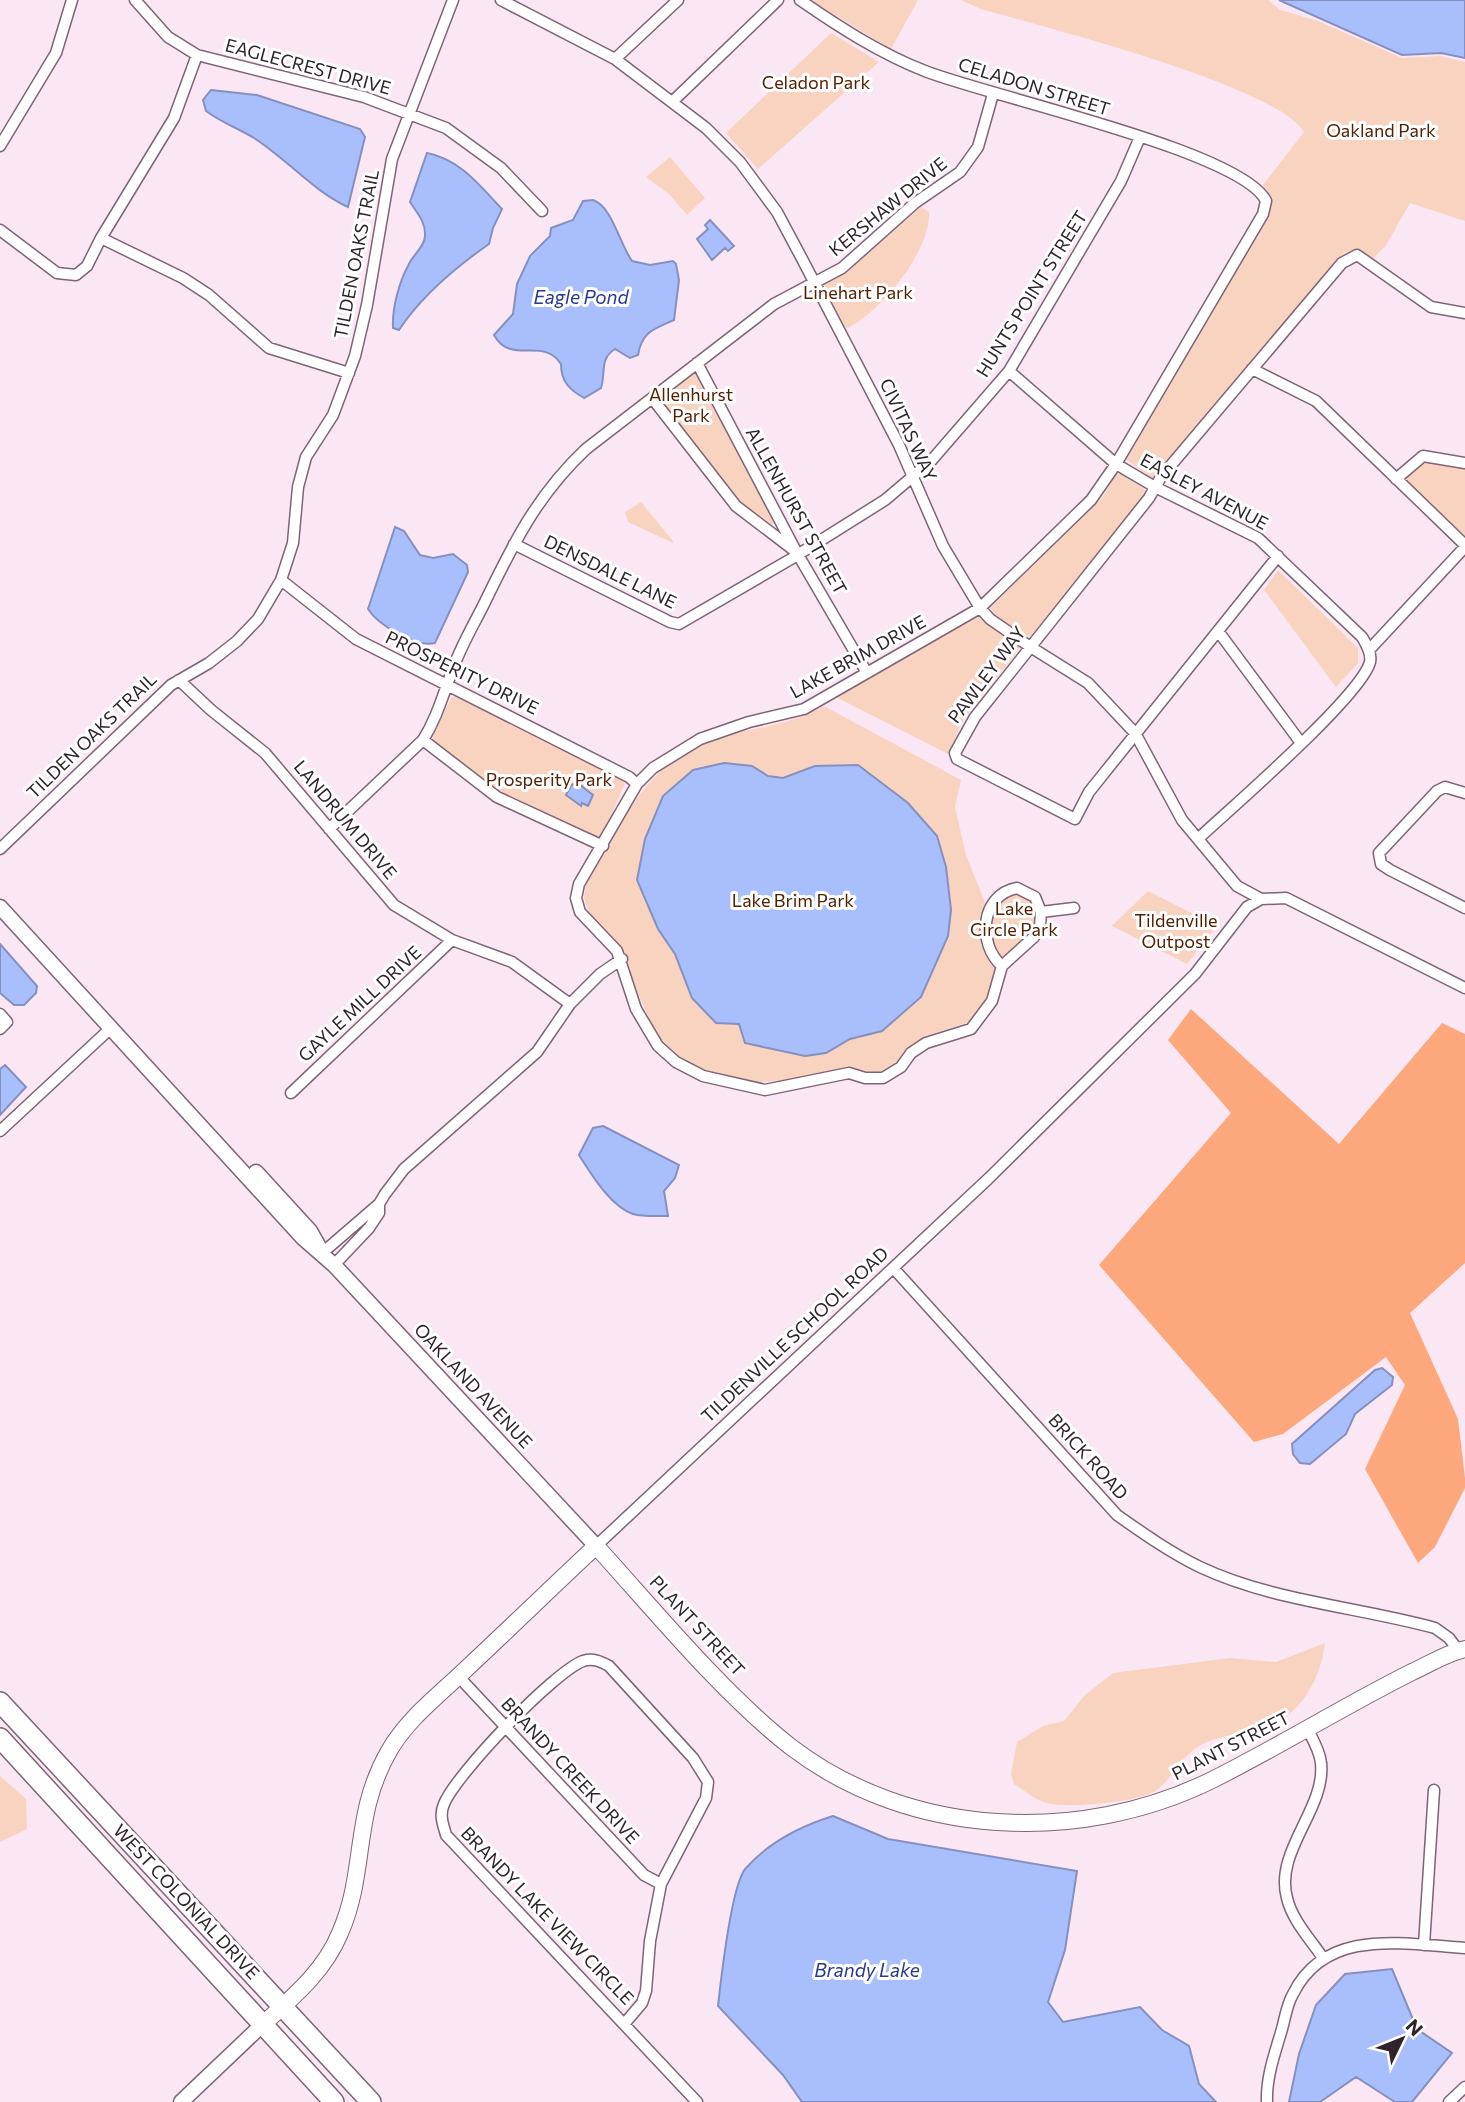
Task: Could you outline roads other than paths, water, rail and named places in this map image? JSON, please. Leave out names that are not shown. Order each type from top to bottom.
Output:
[{"type":"highway","name":"WEST COLONIAL DRIVE","points":[[0,1702],[372,2102]]},
{"type":"highway","name":"WEST COLONIAL DRIVE","points":[[0,1738],[334,2102]]},
{"type":"main road","name":"TILDENVILLE SCHOOL ROAD","points":[[262,2025],[314,1976],[340,1935],[354,1889],[362,1823],[374,1780],[403,1730],[596,1546]]},
{"type":"main road","name":"PLANT STREET","points":[[596,1546],[731,1691],[792,1748],[852,1784],[898,1803],[954,1818],[1023,1824],[1091,1820],[1176,1796],[1378,1688],[1462,1654]]},
{"type":"street","points":[[0,146],[56,53],[72,0]]},
{"type":"street","name":"EAGLECREST DRIVE","points":[[135,0],[168,37],[197,55],[364,97],[446,128],[501,167],[542,211]]},
{"type":"street","name":"TILDEN OAKS TRAIL","points":[[0,849],[179,680],[209,663],[237,641],[258,619],[281,580],[293,543],[298,487],[306,457],[333,415],[349,373],[367,305],[393,159],[453,0]]},
{"type":"street","name":"CIVITAS WAY","points":[[501,0],[615,60],[672,102],[723,145],[758,184],[777,212],[815,283],[899,445],[943,546],[980,608],[990,619],[1088,683],[1135,733],[1182,820],[1200,837],[1237,886],[1261,899]]},
{"type":"street","points":[[615,60],[678,0]]},
{"type":"street","points":[[672,102],[778,0]]},
{"type":"street","name":"CELADON STREET","points":[[800,0],[888,53],[924,71],[1203,158],[1254,185],[1262,194]]},
{"type":"street","points":[[0,230],[57,273],[76,275],[87,266],[101,238],[174,118],[197,55]]},
{"type":"street","name":"KERSHAW DRIVE","points":[[448,685],[514,544],[539,501],[558,476],[586,449],[774,304],[842,268],[915,203],[968,165],[978,147],[993,93]]},
{"type":"street","name":"HUNTS POINT STREET","points":[[797,553],[885,500],[912,478],[961,430],[1009,370],[1121,181],[1140,137]]},
{"type":"street","name":"LAKE BRIM DRIVE","points":[[1002,966],[992,1001],[971,1029],[926,1043],[911,1053],[901,1067],[883,1078],[865,1078],[849,1073],[765,1090],[703,1076],[677,1062],[658,1046],[636,1009],[622,959],[605,936],[580,912],[576,898],[579,884],[637,784],[664,760],[700,739],[749,722],[794,713],[980,608],[1091,500],[1116,464],[1263,215],[1266,201],[1262,194]]},
{"type":"street","points":[[101,238],[183,278],[209,295],[269,348],[349,373]]},
{"type":"street","name":"PAWLEY WAY","points":[[1278,556],[1089,792],[1075,819],[957,759],[955,753],[965,730],[1029,646],[1252,369],[1349,257],[1357,256],[1371,264],[1431,307],[1465,313]]},
{"type":"street","name":"ALLENHURST STREET","points":[[697,363],[797,553],[867,673]]},
{"type":"street","points":[[1200,837],[1301,743],[1362,676],[1370,661],[1369,650],[1465,546],[1316,401],[1252,369]]},
{"type":"street","name":"EASLEY AVENUE","points":[[1009,370],[1116,464],[1155,487],[1258,538],[1362,637],[1369,650]]},
{"type":"street","points":[[652,398],[736,506],[797,553]]},
{"type":"street","points":[[1396,479],[1423,456],[1465,463]]},
{"type":"street","name":"DENSDALE LANE","points":[[514,544],[670,622],[679,624],[797,553]]},
{"type":"street","name":"PROSPERITY DRIVE","points":[[281,580],[356,639],[637,784]]},
{"type":"street","points":[[1218,631],[1301,743]]},
{"type":"street","name":"LANDRUM DRIVE","points":[[179,680],[211,710],[265,752],[394,905],[452,940],[512,962],[570,1004]]},
{"type":"street","points":[[329,829],[423,740],[433,724],[448,685]]},
{"type":"street","points":[[423,740],[497,797],[603,846]]},
{"type":"street","points":[[1465,793],[1445,787],[1437,791],[1379,853],[1381,864],[1390,870],[1465,908]]},
{"type":"street","points":[[1017,888],[1035,898],[1041,912],[1038,932],[1002,966],[995,960],[985,930],[987,914],[996,899],[1017,888]]},
{"type":"street","points":[[1261,899],[1286,898],[1465,988]]},
{"type":"street","name":"TILDENVILLE SCHOOL ROAD","points":[[596,1546],[895,1270],[1195,974],[1247,907],[1261,899]]},
{"type":"street","name":"OAKLAND AVENUE","points":[[0,907],[131,1051],[596,1546]]},
{"type":"street","points":[[1041,912],[1074,908]]},
{"type":"street","name":"GAYLE MILL DRIVE","points":[[291,1093],[452,940]]},
{"type":"street","points":[[321,1254],[379,1204],[404,1169],[537,1052],[570,1004],[600,974],[622,959]]},
{"type":"street","points":[[0,1014],[7,1022],[0,1029]]},
{"type":"street","points":[[0,1131],[112,1027]]},
{"type":"street","points":[[334,1265],[369,1228],[379,1213],[379,1204]]},
{"type":"street","name":"BRICK ROAD","points":[[895,1270],[1117,1515],[1152,1539],[1200,1567],[1269,1590],[1435,1628],[1449,1638],[1462,1654]]},
{"type":"street","name":"BRANDY LAKE VIEW CIRCLE","points":[[586,1660],[597,1660],[609,1666],[693,1758],[708,1782],[706,1798],[678,1846],[661,1884],[650,1941],[646,1991],[642,2003],[625,2023],[446,1835],[441,1818],[444,1804],[463,1774],[504,1729],[572,1667],[586,1660]]},
{"type":"street","name":"BRANDY CREEK DRIVE","points":[[458,1676],[504,1729],[644,1875],[661,1884]]},
{"type":"street","points":[[1307,1728],[1321,1761],[1320,1783],[1288,1865],[1286,1896],[1295,1917],[1323,1958]]},
{"type":"street","points":[[1424,1945],[1434,1790]]},
{"type":"street","points":[[1267,2102],[1266,2085],[1292,1994],[1308,1970],[1323,1958],[1361,1943],[1465,1948]]},
{"type":"street","points":[[625,2023],[697,2102]]},
{"type":"street","points":[[181,2102],[262,2025]]},
{"type":"street","points":[[1449,2102],[1465,2087]]},
{"type":"water","points":[[1279,0],[1465,0],[1465,58],[1441,53],[1402,55]]},
{"type":"water","points":[[211,90],[257,95],[360,129],[365,137],[348,207],[312,184],[254,138],[206,111],[203,100]]},
{"type":"water","points":[[427,153],[450,161],[460,168],[502,209],[489,244],[440,283],[418,305],[399,330],[393,328],[397,295],[405,271],[424,240],[423,222],[410,202]]},
{"type":"water","name":"Eagle Pond","points":[[593,200],[600,204],[611,218],[632,261],[650,265],[673,261],[679,280],[674,320],[646,336],[638,355],[630,358],[615,349],[610,353],[605,362],[601,388],[584,398],[567,385],[561,364],[554,356],[545,352],[509,349],[494,335],[513,314],[517,284],[530,256],[550,236],[551,228],[573,220],[583,201]]},
{"type":"water","points":[[710,220],[734,246],[728,251],[725,248],[712,260],[697,239],[708,229],[705,225]]},
{"type":"water","points":[[395,527],[404,531],[420,555],[433,558],[453,554],[467,565],[468,572],[435,643],[418,642],[398,634],[380,622],[368,609]]},
{"type":"water","name":"Lake Brim Park","points":[[724,763],[752,766],[768,776],[783,778],[815,766],[858,765],[908,803],[937,836],[946,867],[951,910],[948,936],[921,997],[882,1031],[850,1039],[826,1053],[805,1056],[745,1043],[739,1024],[716,1023],[692,998],[675,954],[658,929],[637,880],[645,839],[663,796],[693,770]]},
{"type":"water","points":[[572,784],[577,787],[579,784],[593,795],[588,806],[582,803],[581,806],[566,795]]},
{"type":"water","points":[[0,944],[37,986],[36,993],[24,1005],[14,1005],[0,993]]},
{"type":"water","points":[[5,1065],[26,1087],[0,1115],[0,1069]]},
{"type":"water","points":[[603,1126],[679,1165],[675,1178],[664,1191],[668,1216],[641,1216],[625,1210],[609,1197],[596,1180],[579,1155],[593,1128]]},
{"type":"water","points":[[1382,1368],[1393,1377],[1392,1385],[1355,1414],[1346,1434],[1310,1464],[1300,1463],[1293,1454],[1292,1444],[1375,1370]]},
{"type":"water","name":"Brandy Lake","points":[[833,1816],[888,1839],[1077,1871],[1065,1950],[1048,2002],[1063,2022],[1140,2007],[1162,2030],[1189,2046],[1199,2084],[1216,2102],[802,2102],[783,2075],[718,2006],[731,1912],[746,1868],[765,1850],[786,1836]]},
{"type":"water","points":[[1392,1969],[1417,2029],[1452,2053],[1412,2102],[1395,2102],[1356,2077],[1320,2102],[1289,2102],[1299,2054],[1316,2005],[1345,1974]]},
{"type":"park label","name":"Celadon Park","points":[[816,83]]},
{"type":"park label","name":"Oakland Park","points":[[1381,131]]},
{"type":"park label","name":"Linehart Park","points":[[858,293]]},
{"type":"park label","name":"Allenhurst Park","points":[[691,405]]},
{"type":"park label","name":"Prosperity Park","points":[[549,780]]},
{"type":"park label","name":"Lake Circle Park","points":[[1014,919]]},
{"type":"park label","name":"Tildenville Outpost","points":[[1176,932]]}]
